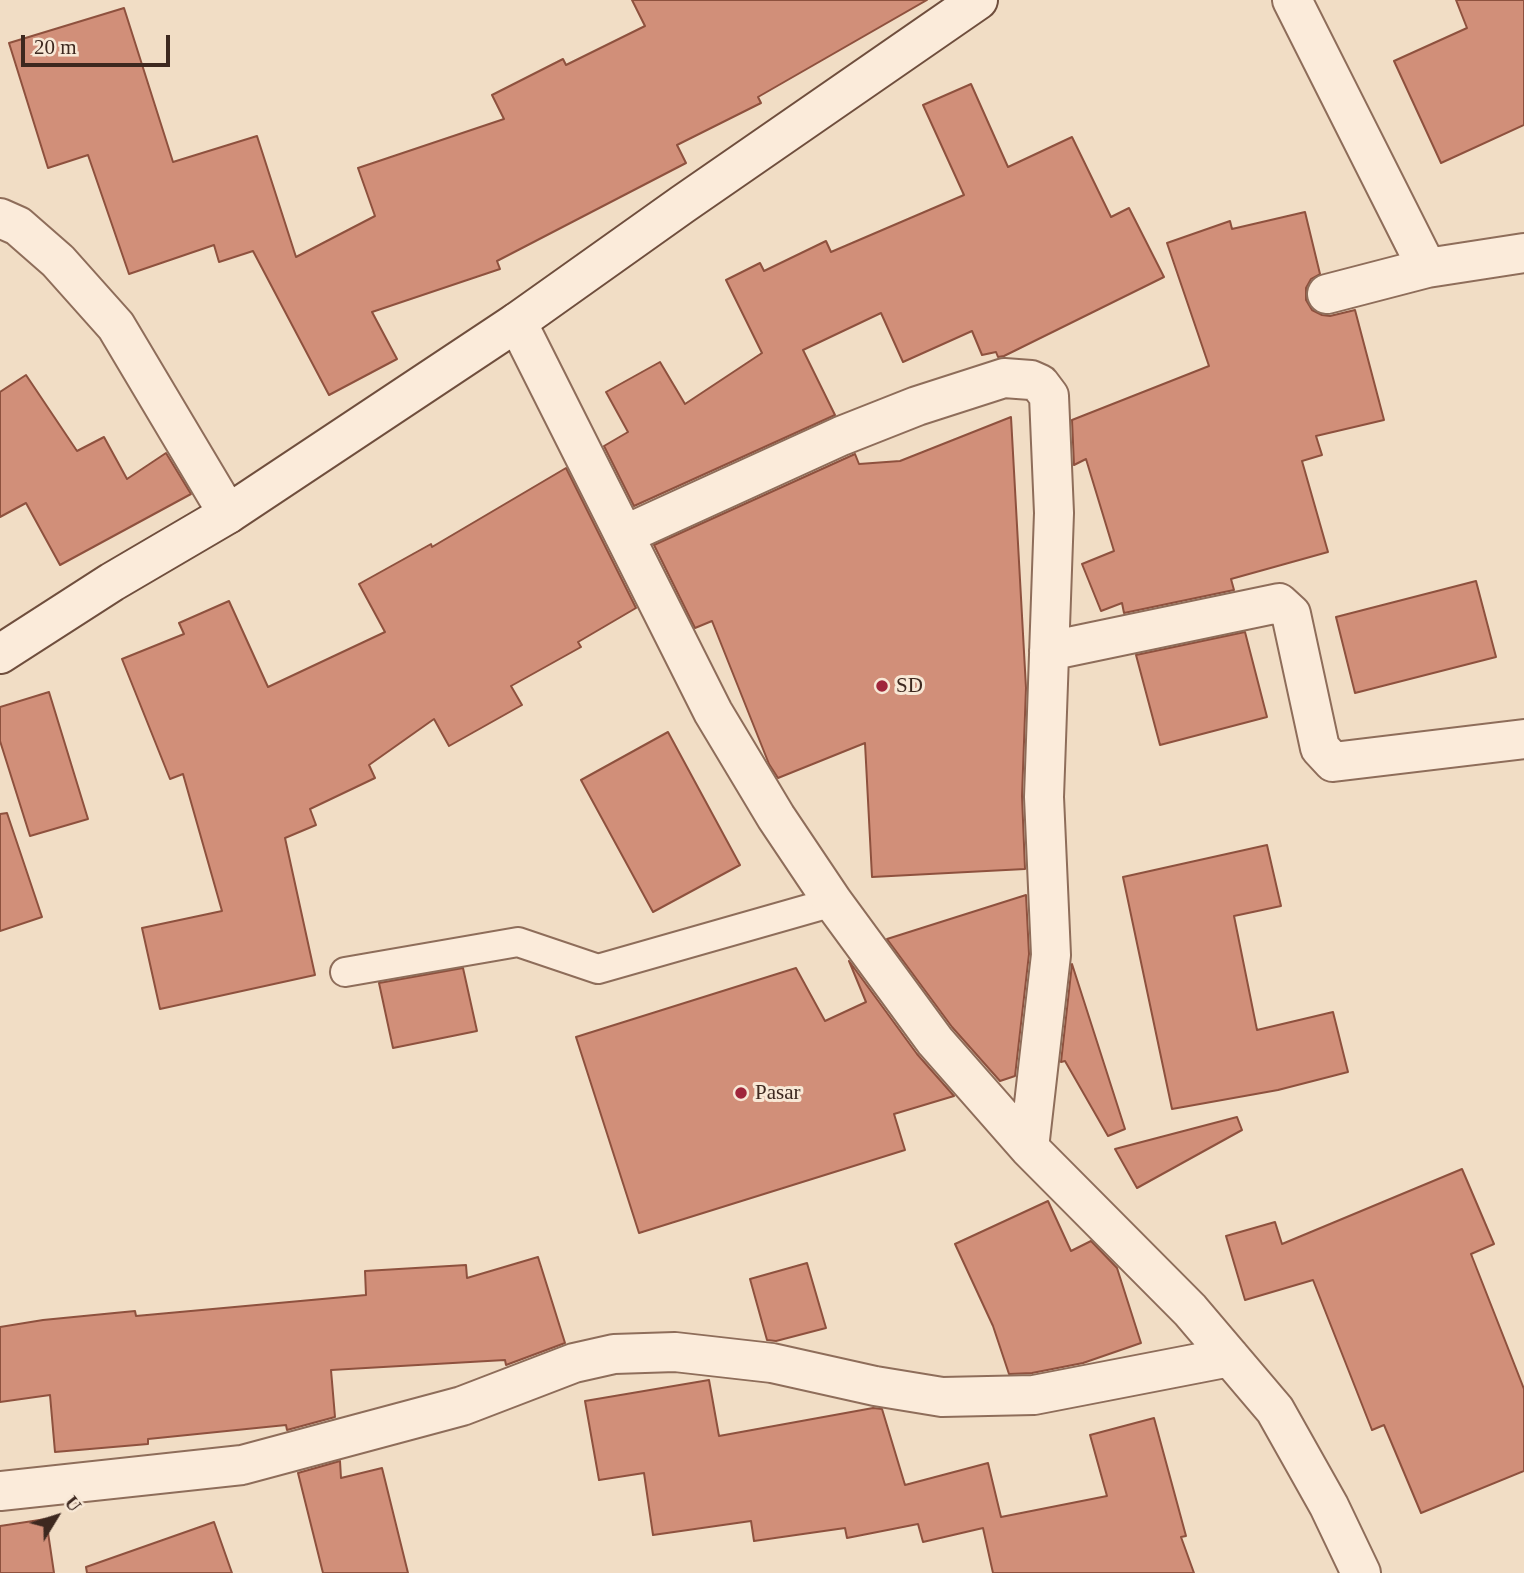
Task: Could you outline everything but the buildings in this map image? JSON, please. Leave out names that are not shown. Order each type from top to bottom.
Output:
[{"type":"street","points":[[0,654],[112,582],[228,514],[517,322],[978,0]]},
{"type":"street","points":[[1292,0],[1427,268]]},
{"type":"street","points":[[0,218],[18,226],[58,261],[116,326],[228,514]]},
{"type":"street","points":[[1326,295],[1427,268],[1524,253]]},
{"type":"street","points":[[517,322],[713,712],[776,817],[833,902],[935,1041],[1029,1148],[1190,1310],[1275,1410],[1329,1506],[1361,1573]]},
{"type":"street","points":[[624,535],[841,436],[917,406],[1004,378],[1031,380],[1040,384],[1049,396],[1054,513],[1044,797],[1051,955],[1029,1148]]},
{"type":"street","points":[[1049,651],[1279,603],[1291,614],[1320,748],[1333,762],[1524,739]]},
{"type":"street","points":[[0,1490],[242,1465],[462,1406],[574,1363],[614,1354],[675,1352],[772,1363],[875,1387],[942,1397],[1034,1395],[1230,1357]]},
{"type":"lane","points":[[345,972],[518,942],[598,970],[833,902]]},
{"type":"place","name":"SD","points":[[882,686]]},
{"type":"place","name":"Pasar","points":[[741,1093]]}]
